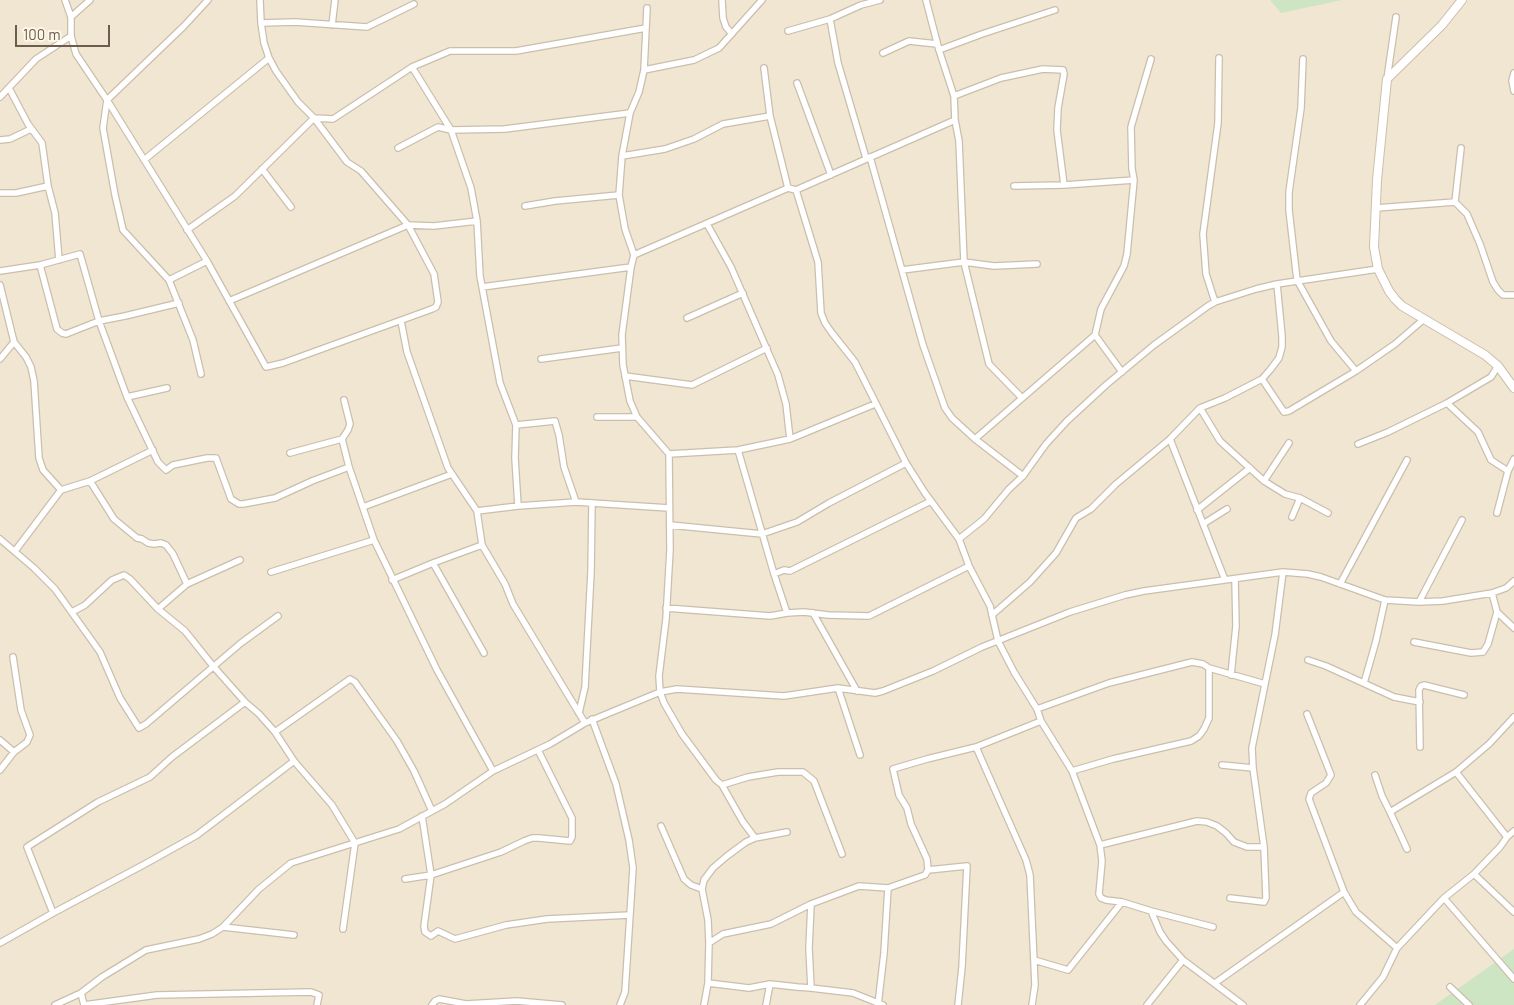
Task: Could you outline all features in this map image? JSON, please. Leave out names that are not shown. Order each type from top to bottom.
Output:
[{"type":"street","points":[[65,0],[71,17],[71,36],[76,54],[107,100],[206,261],[266,367],[283,363],[432,309],[436,307],[438,302],[434,274],[408,224],[361,171],[347,162],[314,118],[298,102],[276,71],[264,43],[260,23],[260,0]]},
{"type":"street","points":[[71,17],[90,0]]},
{"type":"street","points":[[201,374],[193,340],[169,280],[123,230],[103,134],[103,123],[107,100],[184,26],[208,0]]},
{"type":"street","points":[[332,25],[335,0]]},
{"type":"street","points":[[722,0],[723,18],[726,27],[732,34]]},
{"type":"street","points":[[644,70],[694,60],[719,48],[762,0]]},
{"type":"street","points":[[788,31],[830,19],[861,5],[880,0]]},
{"type":"street","points":[[927,0],[938,47],[954,96],[955,120],[959,140],[964,262],[989,364],[1022,398]]},
{"type":"street","points":[[1387,79],[1442,25],[1462,0]]},
{"type":"street","points":[[260,23],[295,22],[367,27],[414,4]]},
{"type":"street","points":[[647,8],[644,70],[639,92],[630,113],[622,156],[620,195],[625,229],[634,255],[622,348],[623,365],[630,401],[637,417],[669,454],[670,550],[666,619],[659,676],[660,692],[664,703],[682,734],[722,786],[742,822],[755,838]]},
{"type":"street","points":[[884,53],[909,41],[938,47],[1055,10]]},
{"type":"street","points":[[1396,17],[1387,79],[1377,180],[1374,247],[1378,269],[1389,291],[1402,306],[1475,349],[1498,366],[1514,388]]},
{"type":"street","points":[[830,19],[838,63],[941,399],[952,418],[1022,476]]},
{"type":"street","points":[[187,230],[235,196],[314,118],[333,118],[412,67],[450,51],[516,51],[646,28]]},
{"type":"street","points":[[0,97],[36,59],[71,36]]},
{"type":"street","points":[[144,160],[269,58]]},
{"type":"street","points":[[1215,302],[1206,274],[1203,234],[1218,123],[1219,58]]},
{"type":"street","points":[[975,439],[1096,335],[1101,309],[1124,266],[1127,254],[1134,180],[1130,140],[1131,127],[1151,59]]},
{"type":"street","points":[[1303,59],[1301,108],[1289,192],[1289,210],[1297,280],[1331,341],[1356,370]]},
{"type":"street","points":[[412,67],[451,130],[471,188],[477,221],[480,276],[500,382],[516,425],[515,458],[518,506]]},
{"type":"street","points":[[764,68],[770,116],[788,188]]},
{"type":"street","points":[[954,96],[1002,78],[1043,69],[1063,70],[1057,130],[1064,185]]},
{"type":"street","points":[[1514,73],[1512,81],[1514,88]]},
{"type":"street","points":[[797,82],[831,175]]},
{"type":"street","points":[[10,88],[31,130],[42,143],[48,186],[55,212],[59,260]]},
{"type":"street","points":[[398,148],[438,127],[451,130],[505,129],[630,113]]},
{"type":"street","points":[[622,156],[665,149],[694,139],[723,124],[770,116]]},
{"type":"street","points":[[634,255],[788,188],[796,190],[955,120]]},
{"type":"street","points":[[0,140],[10,139],[31,130]]},
{"type":"street","points":[[1461,148],[1456,202],[1467,214],[1493,282],[1503,294],[1514,295]]},
{"type":"street","points":[[262,169],[291,207]]},
{"type":"street","points":[[1014,186],[1134,180]]},
{"type":"street","points":[[0,192],[16,193],[48,186]]},
{"type":"street","points":[[796,190],[818,262],[821,313],[832,333],[855,362],[906,463],[959,539],[969,566],[990,606],[998,641],[1072,771],[1091,826],[1100,844],[1102,861],[1099,894],[1101,898],[1213,927]]},
{"type":"street","points":[[525,206],[555,201],[620,195]]},
{"type":"street","points":[[1376,208],[1456,202]]},
{"type":"street","points":[[230,301],[408,224],[434,226],[477,221]]},
{"type":"street","points":[[707,224],[743,293],[767,348],[782,388],[790,439]]},
{"type":"street","points":[[0,271],[40,265],[80,254],[99,321],[127,397],[158,462],[166,470],[173,465],[216,458],[231,499],[239,504],[248,504],[275,498],[348,467]]},
{"type":"street","points":[[169,280],[206,261]]},
{"type":"street","points":[[902,270],[964,262],[994,266],[1037,264]]},
{"type":"street","points":[[40,265],[57,329],[66,334],[99,321],[179,303]]},
{"type":"street","points":[[482,287],[631,267]]},
{"type":"street","points":[[959,539],[984,519],[1067,421],[1122,372],[1182,324],[1215,302],[1277,284],[1378,269]]},
{"type":"street","points":[[992,615],[1030,582],[1056,553],[1076,518],[1091,508],[1116,484],[1170,439],[1200,408],[1225,398],[1262,379],[1279,358],[1282,347],[1277,284]]},
{"type":"street","points":[[0,285],[14,342],[31,367],[34,381],[39,458],[43,470],[61,490]]},
{"type":"street","points":[[687,318],[743,293]]},
{"type":"street","points":[[1262,379],[1284,412],[1295,408],[1395,344],[1424,319]]},
{"type":"street","points":[[400,321],[407,352],[448,468],[478,511],[482,545],[505,584],[514,604],[585,723]]},
{"type":"street","points":[[1096,335],[1122,372]]},
{"type":"street","points":[[0,359],[14,342]]},
{"type":"street","points":[[542,359],[622,348]]},
{"type":"street","points":[[625,376],[692,385],[767,348]]},
{"type":"street","points":[[1358,444],[1388,432],[1447,403],[1492,377],[1498,366]]},
{"type":"street","points":[[127,397],[167,388]]},
{"type":"street","points":[[290,453],[342,439],[350,424],[344,400]]},
{"type":"street","points":[[1447,403],[1478,432],[1491,460],[1508,471]]},
{"type":"street","points":[[669,454],[738,450],[790,439],[875,404]]},
{"type":"street","points":[[1200,408],[1220,441],[1264,481],[1286,494],[1300,498],[1328,513]]},
{"type":"street","points":[[597,417],[637,417]]},
{"type":"street","points":[[516,425],[555,421],[564,467],[576,502]]},
{"type":"street","points":[[342,439],[348,467],[374,540],[392,580],[437,670],[493,770]]},
{"type":"street","points":[[1170,439],[1225,580]]},
{"type":"street","points":[[1264,481],[1289,443]]},
{"type":"street","points":[[15,551],[61,490],[90,481],[152,450]]},
{"type":"street","points":[[738,450],[787,613]]},
{"type":"street","points":[[1497,513],[1508,471],[1514,459]]},
{"type":"street","points":[[1340,584],[1407,460]]},
{"type":"street","points":[[670,525],[762,534],[797,522],[906,463]]},
{"type":"street","points":[[1197,510],[1250,468]]},
{"type":"street","points":[[363,507],[452,474]]},
{"type":"street","points":[[90,481],[114,519],[137,538],[148,543],[166,545],[173,554],[188,584]]},
{"type":"street","points":[[1292,517],[1300,498]]},
{"type":"street","points":[[774,574],[784,570],[790,571],[931,501]]},
{"type":"street","points":[[478,511],[576,502],[669,508]]},
{"type":"street","points":[[580,713],[585,687],[591,572],[592,503]]},
{"type":"street","points":[[1203,524],[1227,509]]},
{"type":"street","points":[[1420,602],[1462,520]]},
{"type":"street","points":[[0,539],[55,589],[72,612],[100,652],[120,698],[139,728],[213,666],[278,616]]},
{"type":"street","points":[[271,572],[374,540]]},
{"type":"street","points":[[392,580],[482,545]]},
{"type":"street","points":[[158,608],[188,584],[240,560]]},
{"type":"street","points":[[432,563],[484,653]]},
{"type":"street","points":[[666,608],[770,616],[787,613],[813,613],[869,616],[969,566]]},
{"type":"street","points":[[1230,898],[1264,902],[1267,895],[1264,847],[1253,768],[1252,741],[1275,635],[1283,572]]},
{"type":"street","points":[[55,1005],[81,993],[102,976],[146,950],[199,939],[212,934],[223,927],[259,889],[291,863],[399,828],[445,804],[493,770],[538,750],[585,723],[660,692],[677,689],[784,696],[838,688],[875,693],[933,671],[998,641],[1070,612],[1125,595],[1283,572],[1321,577],[1385,600],[1420,602],[1443,601],[1492,593],[1506,588],[1514,581]]},
{"type":"street","points":[[72,612],[84,605],[112,580],[124,576],[130,579],[158,608],[185,631],[245,702],[275,732],[294,761],[332,805],[355,843],[343,930]]},
{"type":"street","points":[[1231,674],[1236,626],[1235,579]]},
{"type":"street","points":[[1414,642],[1471,653],[1485,651],[1496,612],[1492,593]]},
{"type":"street","points":[[1364,683],[1385,600]]},
{"type":"street","points":[[1496,612],[1514,628]]},
{"type":"street","points":[[813,613],[857,691]]},
{"type":"street","points":[[0,770],[14,752],[27,742],[30,735],[21,710],[13,656]]},
{"type":"street","points":[[1308,660],[1394,697],[1420,702]]},
{"type":"street","points":[[1037,709],[1109,683],[1192,662],[1265,684]]},
{"type":"street","points":[[1072,771],[1113,759],[1191,741],[1199,736],[1209,718],[1209,668]]},
{"type":"street","points":[[275,732],[350,679],[355,682],[397,741],[414,771],[432,811]]},
{"type":"street","points":[[1420,747],[1419,690],[1421,686],[1424,685],[1464,695]]},
{"type":"street","points":[[838,688],[860,755]]},
{"type":"street","points":[[53,913],[27,847],[98,802],[150,777],[172,757],[245,702]]},
{"type":"street","points":[[1307,714],[1331,775],[1326,783],[1311,793],[1310,802],[1344,892],[1356,912],[1397,948]]},
{"type":"street","points":[[1390,812],[1456,772],[1489,744],[1514,717]]},
{"type":"street","points":[[592,720],[616,784],[630,840],[633,868],[625,992],[620,1005]]},
{"type":"street","points":[[709,943],[723,934],[771,924],[810,904],[859,886],[888,888],[926,875],[928,870],[927,859],[900,795],[893,769],[976,747],[1042,720]]},
{"type":"street","points":[[0,740],[14,752]]},
{"type":"street","points":[[976,747],[1026,860],[1030,875],[1035,985],[1032,1005]]},
{"type":"street","points":[[405,878],[431,875],[501,852],[532,838],[570,841],[572,838],[572,818],[538,750]]},
{"type":"street","points":[[0,943],[197,834],[294,761]]},
{"type":"street","points":[[1222,765],[1253,768]]},
{"type":"street","points":[[722,786],[748,777],[778,772],[803,772],[814,781],[842,854]]},
{"type":"street","points":[[1456,772],[1507,837]]},
{"type":"street","points":[[1375,775],[1382,796],[1407,849]]},
{"type":"street","points":[[422,816],[431,875],[424,926],[425,932],[431,936],[438,931],[455,939],[506,926],[547,919],[630,915]]},
{"type":"street","points":[[1100,844],[1197,821],[1217,826],[1234,842],[1246,847],[1264,847]]},
{"type":"street","points":[[661,826],[684,878],[691,885],[702,889]]},
{"type":"street","points":[[704,1005],[708,983],[709,943],[708,920],[702,889],[704,880],[713,868],[746,842],[755,838],[787,832]]},
{"type":"street","points":[[1360,1005],[1383,977],[1397,948],[1444,898],[1474,874],[1507,837],[1514,832]]},
{"type":"street","points":[[928,870],[967,866],[963,958],[958,1005]]},
{"type":"street","points":[[1474,874],[1514,912]]},
{"type":"street","points":[[708,983],[749,988],[770,984],[853,993],[879,1004],[888,888]]},
{"type":"street","points":[[1214,983],[1344,892]]},
{"type":"street","points":[[1444,898],[1514,979]]},
{"type":"street","points":[[1034,960],[1068,970],[1122,902]]},
{"type":"street","points":[[810,904],[808,948],[811,988]]},
{"type":"street","points":[[1151,911],[1163,937],[1183,960],[1243,1005]]},
{"type":"street","points":[[223,927],[294,936]]},
{"type":"street","points":[[1147,1005],[1183,960]]},
{"type":"street","points":[[766,1005],[770,984]]},
{"type":"street","points":[[1450,987],[1469,1005]]},
{"type":"street","points":[[81,993],[84,1005],[157,994],[312,992],[319,995],[317,1005]]},
{"type":"street","points":[[432,1005],[439,999],[466,1004],[517,1001],[562,1005]]},
{"type":"shaded area","points":[[0,0],[1514,0],[1514,1005],[0,1005]]},
{"type":"green space","points":[[1270,0],[1342,0],[1281,13]]},
{"type":"green space","points":[[1514,949],[1514,1005],[1435,1005]]}]
